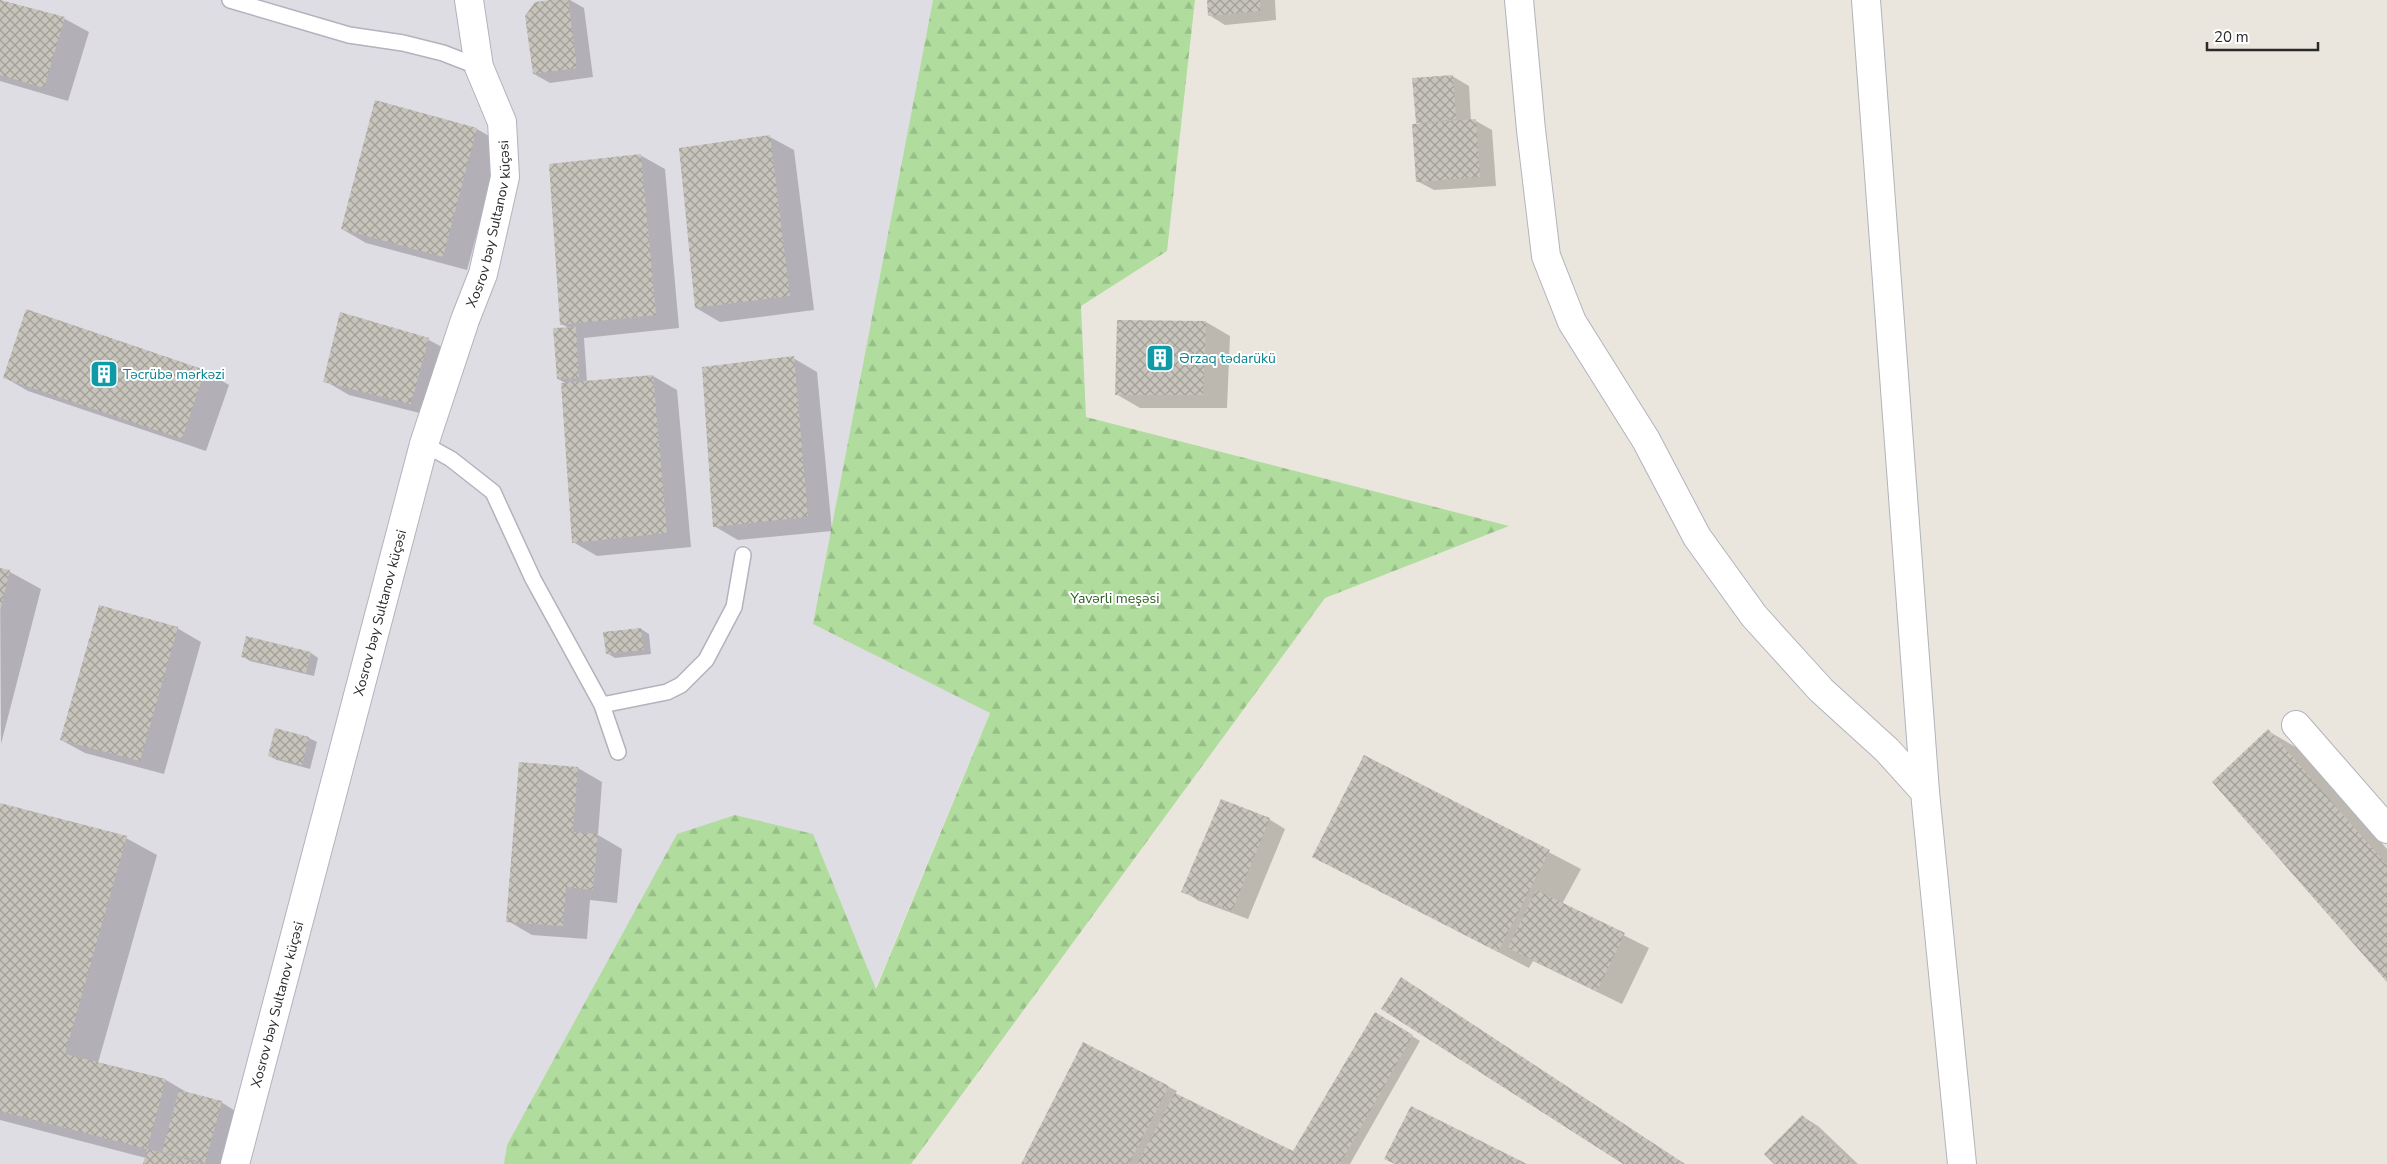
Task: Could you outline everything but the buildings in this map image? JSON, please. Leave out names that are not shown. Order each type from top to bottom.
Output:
[{"type":"street","name":"Xosrov bəy Sultanov küçəsi","points":[[235,1164],[424,444],[465,320],[483,274],[506,176],[502,122],[479,67],[469,0]]},
{"type":"street","points":[[1519,0],[1531,130],[1546,256],[1572,322],[1646,440],[1697,537],[1754,616],[1821,690],[1887,750],[1925,792]]},
{"type":"street","points":[[1866,0],[1925,792],[1962,1164]]},
{"type":"street","points":[[2296,725],[2387,829]]},
{"type":"lane","points":[[230,0],[349,35],[404,43],[443,53],[479,67]]},
{"type":"lane","points":[[424,444],[451,460],[493,492],[533,579],[602,705],[618,752]]},
{"type":"lane","points":[[602,705],[667,692],[681,685],[706,660],[734,607],[743,555]]},
{"type":"shaded area","points":[[0,0],[933,0],[813,624],[990,712],[875,989],[813,834],[507,1145],[504,1164],[0,1164]]},
{"type":"green space","name":"Yavərli meşəsi","points":[[933,0],[1195,0],[1167,251],[1081,306],[1086,417],[1509,526],[1325,598],[911,1164],[504,1164],[507,1145],[677,834],[735,815],[813,834],[876,989],[990,713],[813,624]]},
{"type":"place","name":"Ərzaq tədarükü","points":[[1160,358]]},
{"type":"place","name":"Təcrübə mərkəzi","points":[[104,374]]}]
